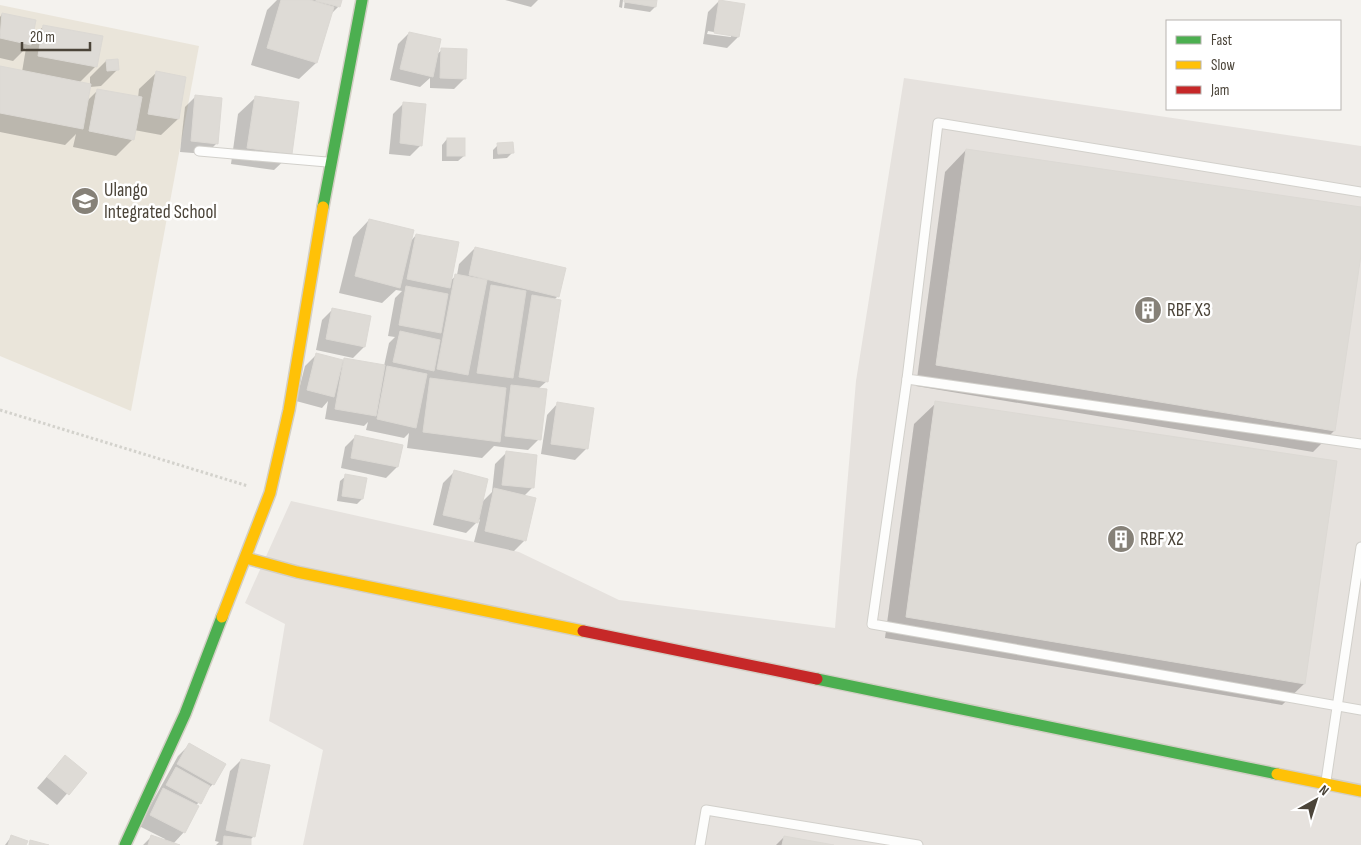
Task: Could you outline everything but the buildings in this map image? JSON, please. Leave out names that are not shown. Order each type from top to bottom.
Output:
[{"type":"street","points":[[125,845],[185,714],[270,493],[289,410],[330,162],[362,0]]},
{"type":"street","points":[[246,558],[297,572],[1361,791]]},
{"type":"lane","points":[[1361,192],[938,123],[907,379],[872,624],[1361,710]]},
{"type":"lane","points":[[199,151],[330,162]]},
{"type":"lane","points":[[907,379],[1361,444]]},
{"type":"lane","points":[[1326,784],[1361,547]]},
{"type":"lane","points":[[700,845],[706,810],[918,845]]},
{"type":"path","points":[[0,410],[270,493]]},
{"type":"shaded area","name":"Ulango Integrated School","points":[[0,5],[199,46],[131,411],[0,356]]},
{"type":"shaded area","points":[[904,78],[1361,146],[1361,845],[303,845],[323,750],[269,721],[285,624],[245,603],[291,501],[519,552],[619,600],[835,628],[856,381]]},
{"type":"traffic: fast","points":[[323,207],[362,0]]},
{"type":"traffic: fast","points":[[125,845],[185,714],[222,617]]},
{"type":"traffic: fast","points":[[817,679],[1277,774]]},
{"type":"traffic: slow","points":[[222,617],[270,493],[289,410],[323,207]]},
{"type":"traffic: slow","points":[[246,558],[297,572],[583,631]]},
{"type":"traffic: slow","points":[[1277,774],[1361,791]]},
{"type":"traffic: jam","points":[[583,631],[817,679]]},
{"type":"place","name":"Ulango Integrated School","points":[[85,201]]},
{"type":"place","name":"RBF X3","points":[[1148,310]]},
{"type":"place","name":"RBF X2","points":[[1121,539]]}]
